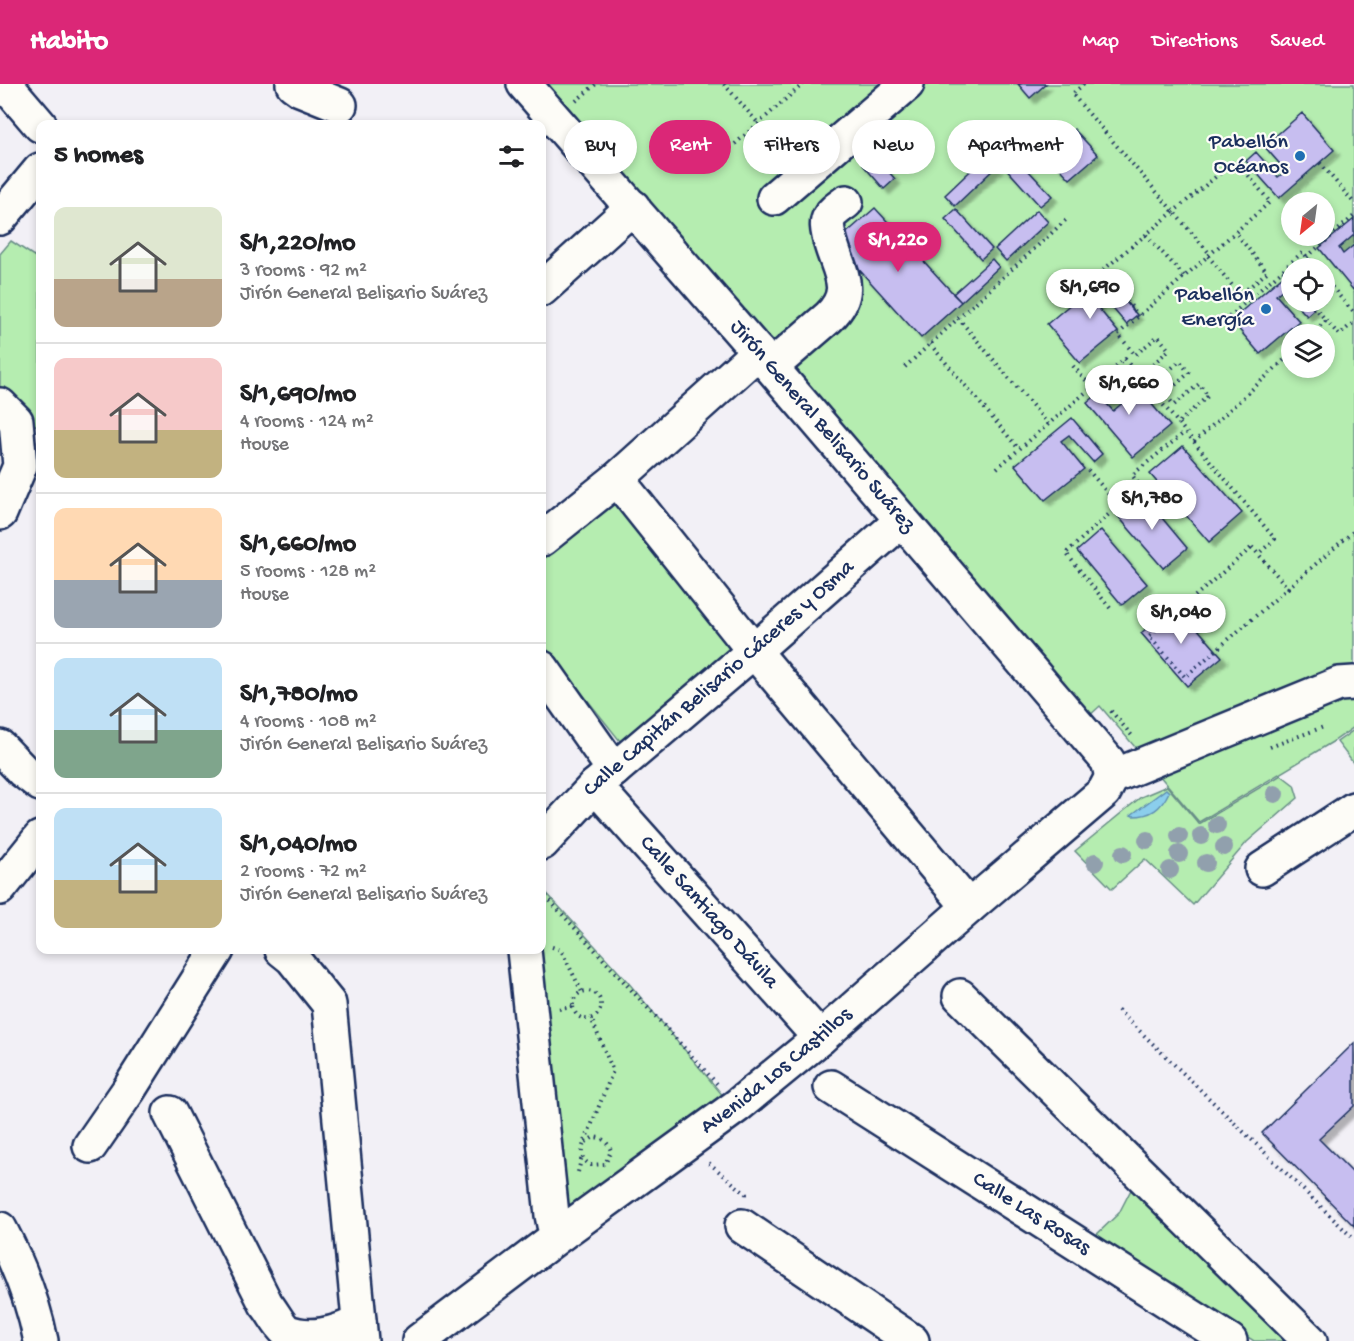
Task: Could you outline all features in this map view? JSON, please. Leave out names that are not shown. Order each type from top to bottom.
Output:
[{"type":"street","points":[[5,84],[36,120]]},
{"type":"street","points":[[293,84],[340,105]]},
{"type":"street","name":"Jirón General Belisario Suárez","points":[[524,84],[633,207],[1108,761],[1112,777]]},
{"type":"street","points":[[774,198],[907,84]]},
{"type":"street","points":[[0,218],[36,175]]},
{"type":"street","points":[[546,536],[764,360],[836,310],[846,287],[830,242],[827,224],[829,216],[846,202]]},
{"type":"street","points":[[546,285],[633,207]]},
{"type":"street","points":[[0,405],[16,421],[20,466],[0,513]]},
{"type":"street","points":[[617,479],[754,651],[969,907]]},
{"type":"street","name":"Calle Capitán Belisario Cáceres y Osma","points":[[546,839],[605,778],[901,521]]},
{"type":"street","name":"Calle Santiago Dávila","points":[[546,675],[605,778],[819,1038]]},
{"type":"street","points":[[1112,777],[1339,684],[1354,682]]},
{"type":"street","points":[[0,747],[36,781]]},
{"type":"street","name":"Avenida Los Castillos","points":[[419,1341],[562,1233],[737,1106],[1104,792],[1112,777]]},
{"type":"street","points":[[1262,869],[1354,809]]},
{"type":"street","points":[[0,888],[36,843]]},
{"type":"street","points":[[90,1146],[128,1091],[214,954]]},
{"type":"street","points":[[170,1113],[266,1304],[286,1330],[299,1340],[318,1341],[339,1333],[360,1331],[329,1004],[287,954]]},
{"type":"street","points":[[524,954],[552,1215],[555,1225],[562,1233]]},
{"type":"street","points":[[960,996],[1310,1341]]},
{"type":"street","name":"Calle Las Rosas","points":[[831,1087],[1230,1341]]},
{"type":"street","points":[[742,1226],[912,1341]]},
{"type":"street","points":[[0,1229],[17,1261],[31,1299],[41,1341]]},
{"type":"path","points":[[724,84],[755,120]]},
{"type":"path","points":[[761,120],[803,84]]},
{"type":"path","points":[[1084,84],[1072,94],[1174,211],[1240,295],[1267,272],[1235,232]]},
{"type":"path","points":[[735,144],[743,137]]},
{"type":"path","points":[[1139,316],[1102,272],[1236,160],[1270,202],[1184,276],[1139,316],[1118,334],[1136,355],[1158,336],[1169,350],[1146,370],[1155,382],[1180,362],[1185,367],[1189,373],[1165,394],[1174,405],[1199,384],[1208,396],[1178,423]]},
{"type":"path","points":[[1320,163],[1354,203]]},
{"type":"path","points":[[1296,258],[1303,252],[1307,257],[1354,216]]},
{"type":"path","points":[[905,367],[1068,219]]},
{"type":"path","points":[[1146,234],[1184,276]]},
{"type":"path","points":[[1228,317],[1281,271]]},
{"type":"path","points":[[1335,291],[1354,313]]},
{"type":"path","points":[[1319,312],[1339,335],[1354,322]]},
{"type":"path","points":[[958,318],[1048,424]]},
{"type":"path","points":[[1322,324],[1327,320]]},
{"type":"path","points":[[930,344],[1019,449]]},
{"type":"path","points":[[997,468],[1125,359],[1275,539],[1258,554]]},
{"type":"path","points":[[1194,442],[1281,362]]},
{"type":"path","points":[[1074,366],[1092,387]]},
{"type":"path","points":[[1110,609],[1066,553],[1140,486],[1132,475],[1185,432]]},
{"type":"path","points":[[1088,470],[1119,506]]},
{"type":"path","points":[[1288,588],[1252,547],[1149,636],[1185,677],[1354,531]]},
{"type":"path","points":[[546,896],[737,1106]]},
{"type":"path","points":[[546,945],[561,950],[582,992]]},
{"type":"path","points":[[591,991],[600,1000],[598,1013],[591,1018],[581,1018],[574,1011],[575,997],[582,992],[591,991]]},
{"type":"path","points":[[1118,1010],[1354,1239]]},
{"type":"path","points":[[585,1142],[594,1137],[607,1142],[611,1151],[605,1164],[591,1166],[584,1160],[581,1150],[613,1071],[591,1018]]},
{"type":"path","points":[[687,1144],[746,1194],[742,1226]]},
{"type":"green space","points":[[548,84],[1354,84],[1354,727],[1199,822],[1100,706],[1088,717],[625,174],[637,174],[637,120],[579,120]]},
{"type":"green space","points":[[11,241],[36,257],[36,425],[24,420],[0,395],[0,254]]},
{"type":"green space","points":[[617,488],[746,648],[624,746],[546,648],[546,545]]},
{"type":"green space","points":[[1354,730],[1354,764],[1337,742]]},
{"type":"green space","points":[[1281,775],[1294,785],[1298,798],[1247,842],[1193,905],[1145,859],[1112,889],[1075,851],[1141,797],[1167,786],[1199,824]]},
{"type":"green space","points":[[546,892],[627,981],[725,1098],[567,1210],[534,954],[546,954]]},
{"type":"green space","points":[[1136,1180],[1299,1341],[1254,1341],[1092,1239],[1119,1213]]},
{"type":"water","points":[[1166,789],[1169,792],[1166,798],[1155,810],[1145,815],[1131,815]]},
{"type":"building","points":[[1018,84],[1046,84],[1030,98]]},
{"type":"building","name":"Pabellón Océanos","points":[[1302,113],[1334,150],[1286,192],[1281,192],[1279,198],[1246,161],[1256,152],[1278,177],[1286,171],[1264,146]]},
{"type":"building","points":[[1083,139],[1098,155],[1083,168]]},
{"type":"building","points":[[871,174],[891,174],[895,179],[884,189]]},
{"type":"building","points":[[967,174],[989,174],[955,206],[945,195]]},
{"type":"building","points":[[1011,174],[1032,174],[1052,196],[1040,206]]},
{"type":"building","points":[[1065,174],[1076,174],[1070,179]]},
{"type":"building","points":[[875,208],[961,302],[921,338],[835,243]]},
{"type":"building","points":[[956,209],[992,249],[981,259],[945,219]]},
{"type":"building","points":[[1037,210],[1048,222],[1006,261],[995,249]]},
{"type":"building","points":[[1354,219],[1354,235],[1339,248],[1343,254],[1354,245],[1354,291],[1335,268],[1335,258],[1327,258],[1319,248],[1335,246],[1335,235]]},
{"type":"building","points":[[992,259],[999,267],[961,302],[953,294]]},
{"type":"building","points":[[1104,276],[1137,315],[1126,324],[1104,298],[1096,305],[1118,332],[1080,363],[1047,324]]},
{"type":"building","name":"Pabellón Energía","points":[[1281,278],[1281,291],[1276,295],[1281,301],[1281,312],[1291,312],[1299,321],[1295,324],[1281,324],[1281,336],[1260,354],[1231,320]]},
{"type":"building","points":[[1124,372],[1133,382],[1107,404],[1113,411],[1139,389],[1170,426],[1133,457],[1087,403]]},
{"type":"building","points":[[1072,418],[1102,454],[1093,462],[1069,435],[1061,441],[1084,469],[1045,500],[1015,465]]},
{"type":"building","points":[[1183,446],[1242,513],[1209,542],[1150,474]]},
{"type":"building","points":[[1142,494],[1187,548],[1163,568],[1117,515]]},
{"type":"building","points":[[1101,530],[1147,584],[1122,605],[1077,551]]},
{"type":"building","points":[[1176,604],[1222,657],[1187,686],[1141,633]]},
{"type":"building","points":[[1354,1043],[1354,1106],[1319,1139],[1354,1174],[1354,1226],[1262,1133]]},
{"type":"place","name":"Pabellón Océanos","points":[[1300,156]]},
{"type":"place","name":"Pabellón Energía","points":[[1266,309]]}]
